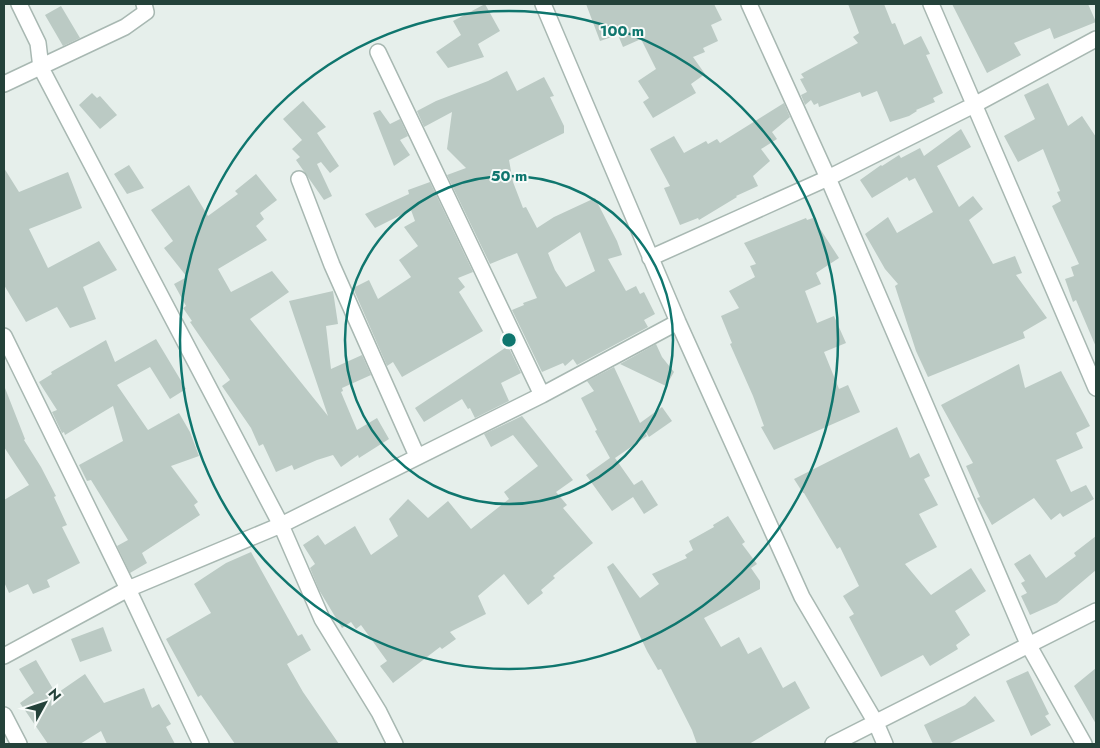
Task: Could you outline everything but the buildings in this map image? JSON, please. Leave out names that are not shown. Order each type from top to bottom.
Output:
[{"type":"street","points":[[19,4],[38,43],[40,68],[281,525],[322,619],[379,712],[395,744]]},
{"type":"street","points":[[4,84],[126,28],[146,12],[144,4]]},
{"type":"street","points":[[543,4],[650,258],[802,597],[876,723],[885,744]]},
{"type":"street","points":[[749,4],[828,178],[1029,646],[1084,744]]},
{"type":"street","points":[[931,4],[1096,388]]},
{"type":"street","points":[[650,258],[828,178],[974,105],[1096,39]]},
{"type":"street","points":[[378,52],[542,394]]},
{"type":"street","points":[[299,179],[332,266],[417,456]]},
{"type":"street","points":[[4,656],[128,589],[281,525],[542,394],[678,322]]},
{"type":"street","points":[[4,336],[128,589],[201,744]]},
{"type":"street","points":[[833,744],[1096,611]]},
{"type":"street","points":[[4,715],[19,744]]}]
